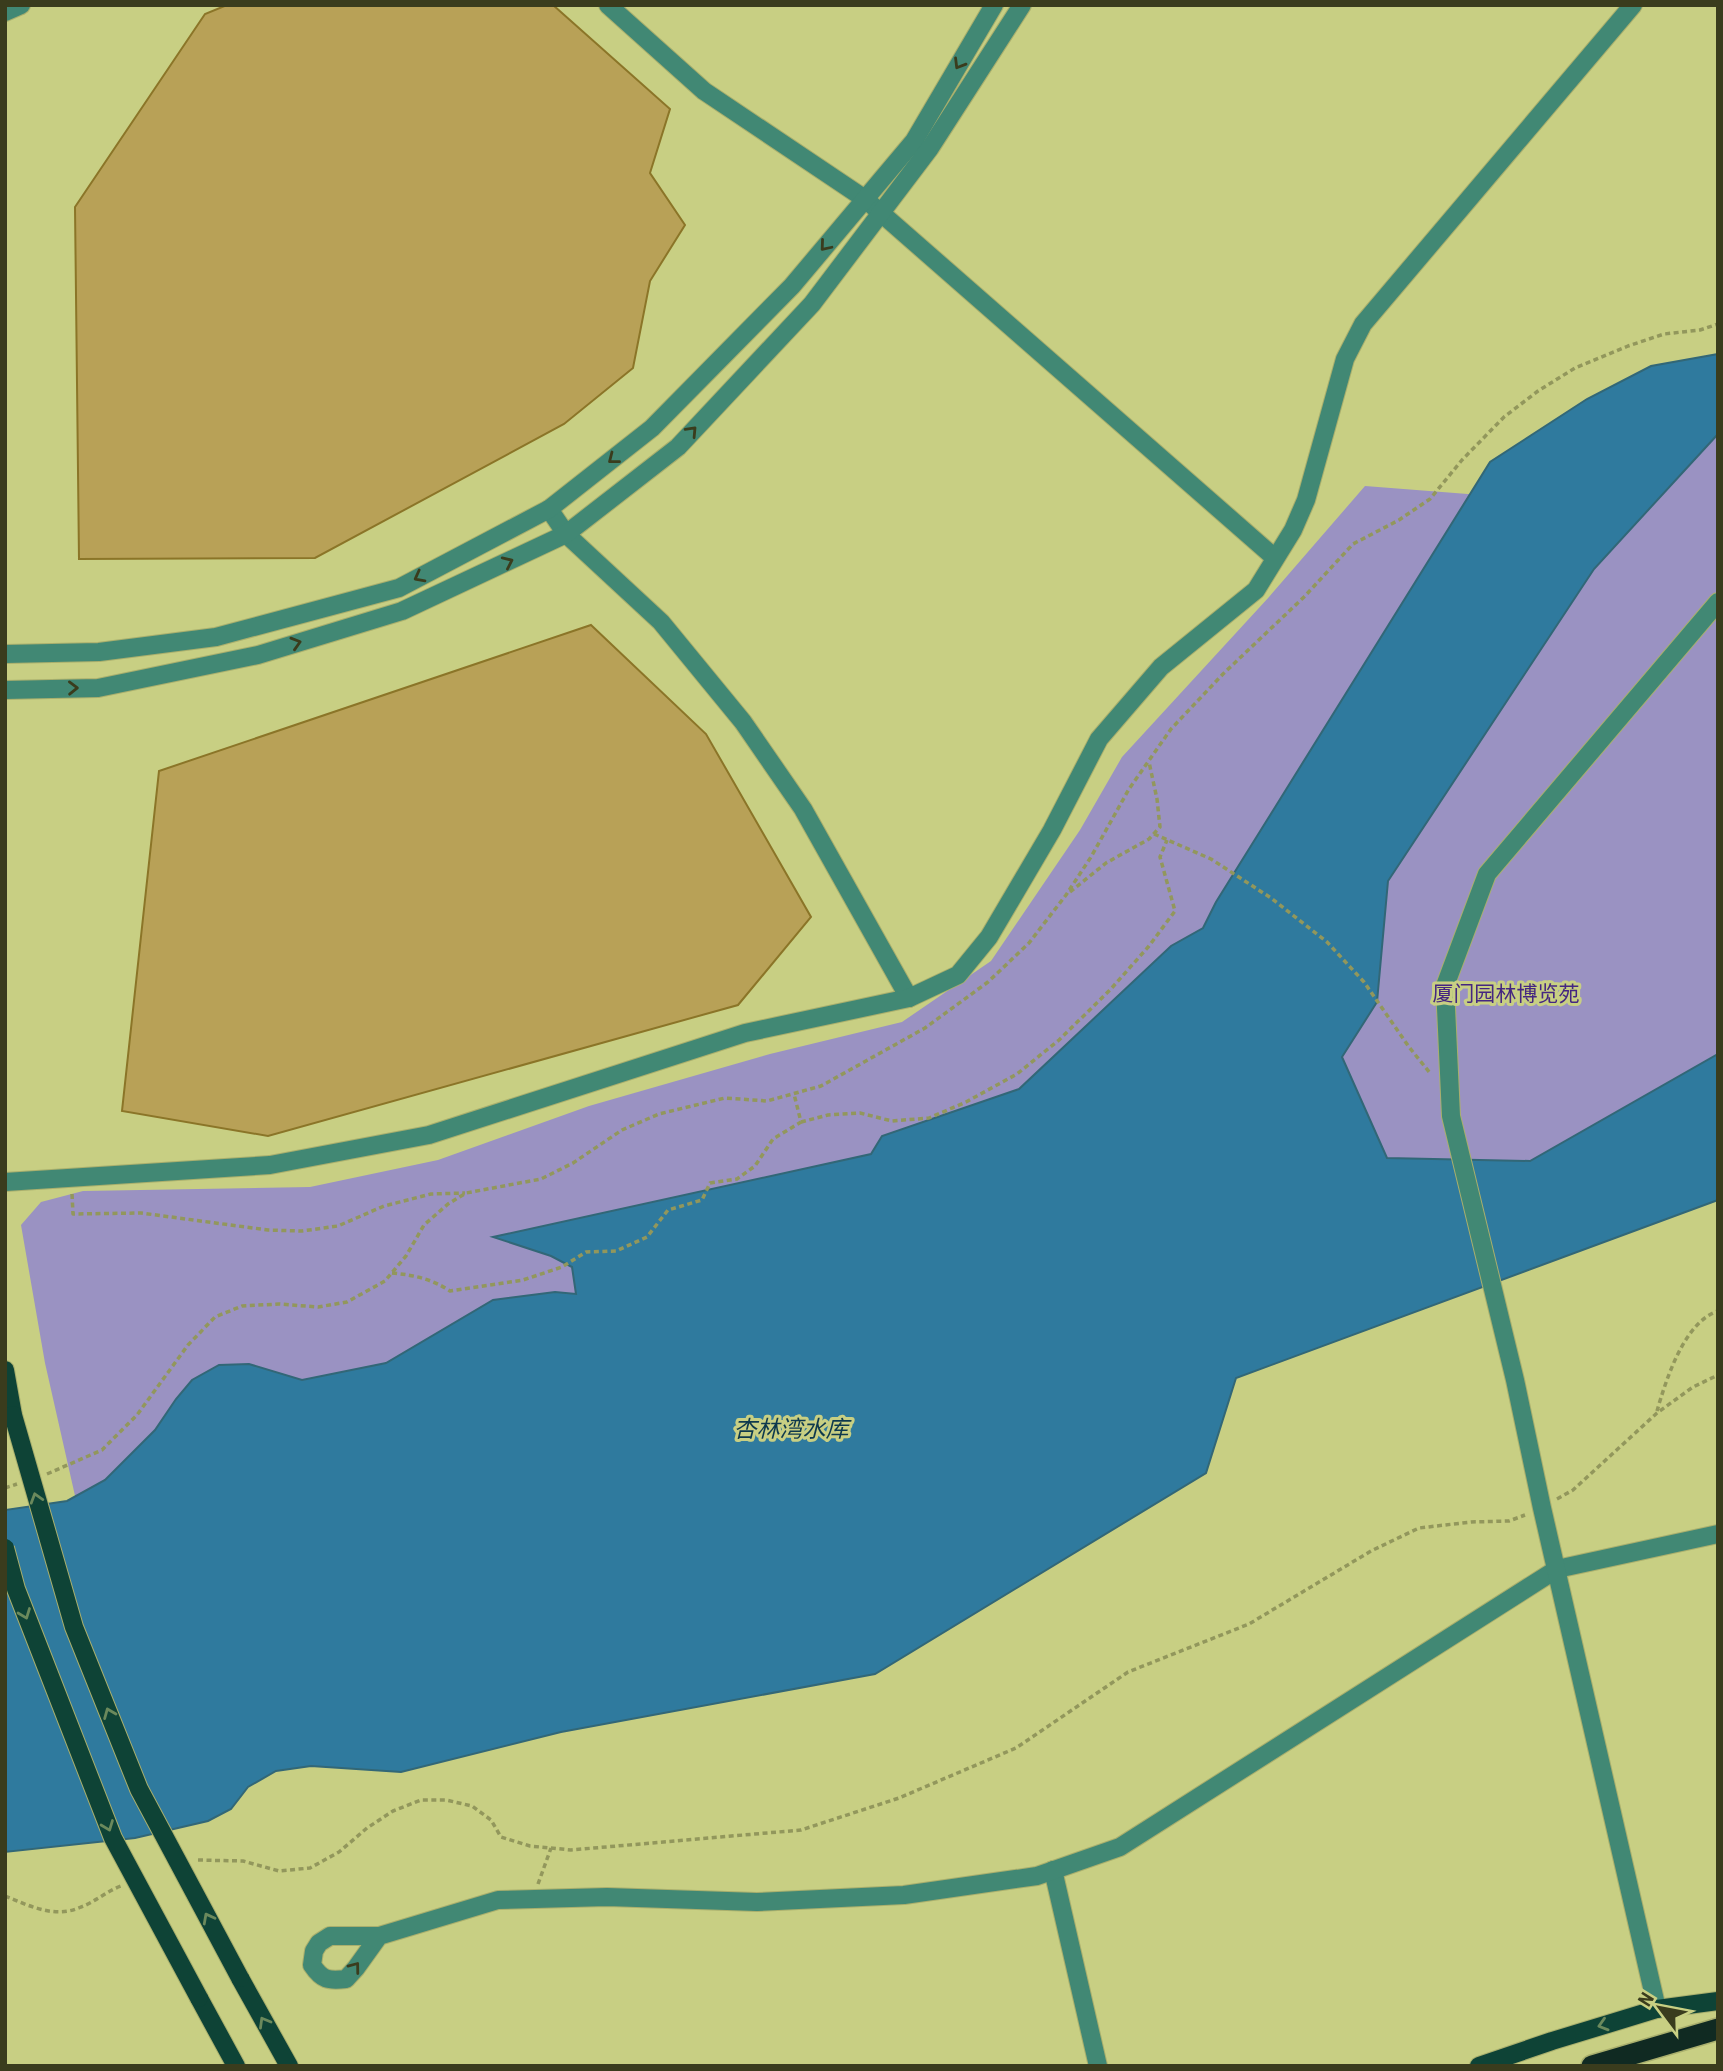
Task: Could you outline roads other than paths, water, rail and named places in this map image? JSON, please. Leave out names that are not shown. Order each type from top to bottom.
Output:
[{"type":"highway","points":[[1592,2066],[1718,2029]]},
{"type":"main road","points":[[5,1370],[13,1415],[74,1627],[139,1789],[289,2066]]},
{"type":"main road","points":[[5,1548],[16,1589],[113,1838],[236,2066]]},
{"type":"main road","points":[[1479,2066],[1657,2009],[1718,2001]]},
{"type":"street","points":[[5,12],[21,5]]},
{"type":"street","points":[[608,5],[704,91],[865,199],[1275,558]]},
{"type":"street","points":[[5,654],[99,652],[216,637],[399,588],[549,509],[652,428],[792,286],[914,141],[994,5]]},
{"type":"street","points":[[5,690],[98,688],[258,655],[402,611],[566,534],[678,447],[812,304],[930,148],[1023,5]]},
{"type":"street","points":[[5,1182],[270,1165],[429,1135],[745,1033],[909,998],[958,975],[989,937],[1052,830],[1099,739],[1161,667],[1255,590],[1293,530],[1306,500],[1345,359],[1363,324],[1633,5]]},
{"type":"street","points":[[549,509],[566,534],[661,622],[743,722],[803,809],[909,998]]},
{"type":"street","points":[[1657,2009],[1515,1380],[1451,1115],[1445,986],[1487,874],[1718,602]]},
{"type":"street","points":[[379,1936],[498,1900],[607,1896],[757,1902],[904,1895],[1037,1875],[1120,1847],[1557,1569],[1718,1534]]},
{"type":"street","points":[[1053,1870],[1098,2066]]},
{"type":"water","name":"杏林湾水库","points":[[1718,354],[1718,434],[1594,569],[1388,881],[1377,1002],[1342,1057],[1387,1158],[1530,1161],[1718,1054],[1718,1200],[1236,1378],[1206,1473],[875,1674],[561,1732],[401,1772],[311,1766],[276,1771],[248,1787],[231,1809],[208,1821],[135,1838],[5,1852],[5,1510],[67,1501],[105,1480],[155,1430],[192,1380],[219,1365],[249,1364],[302,1380],[386,1363],[493,1300],[555,1292],[576,1294],[572,1267],[551,1256],[493,1237],[871,1154],[882,1136],[1019,1089],[1171,946],[1203,928],[1216,902],[1490,462],[1587,399],[1651,366]]},
{"type":"park label","name":"厦门园林博览苑","points":[[1506,994]]}]
